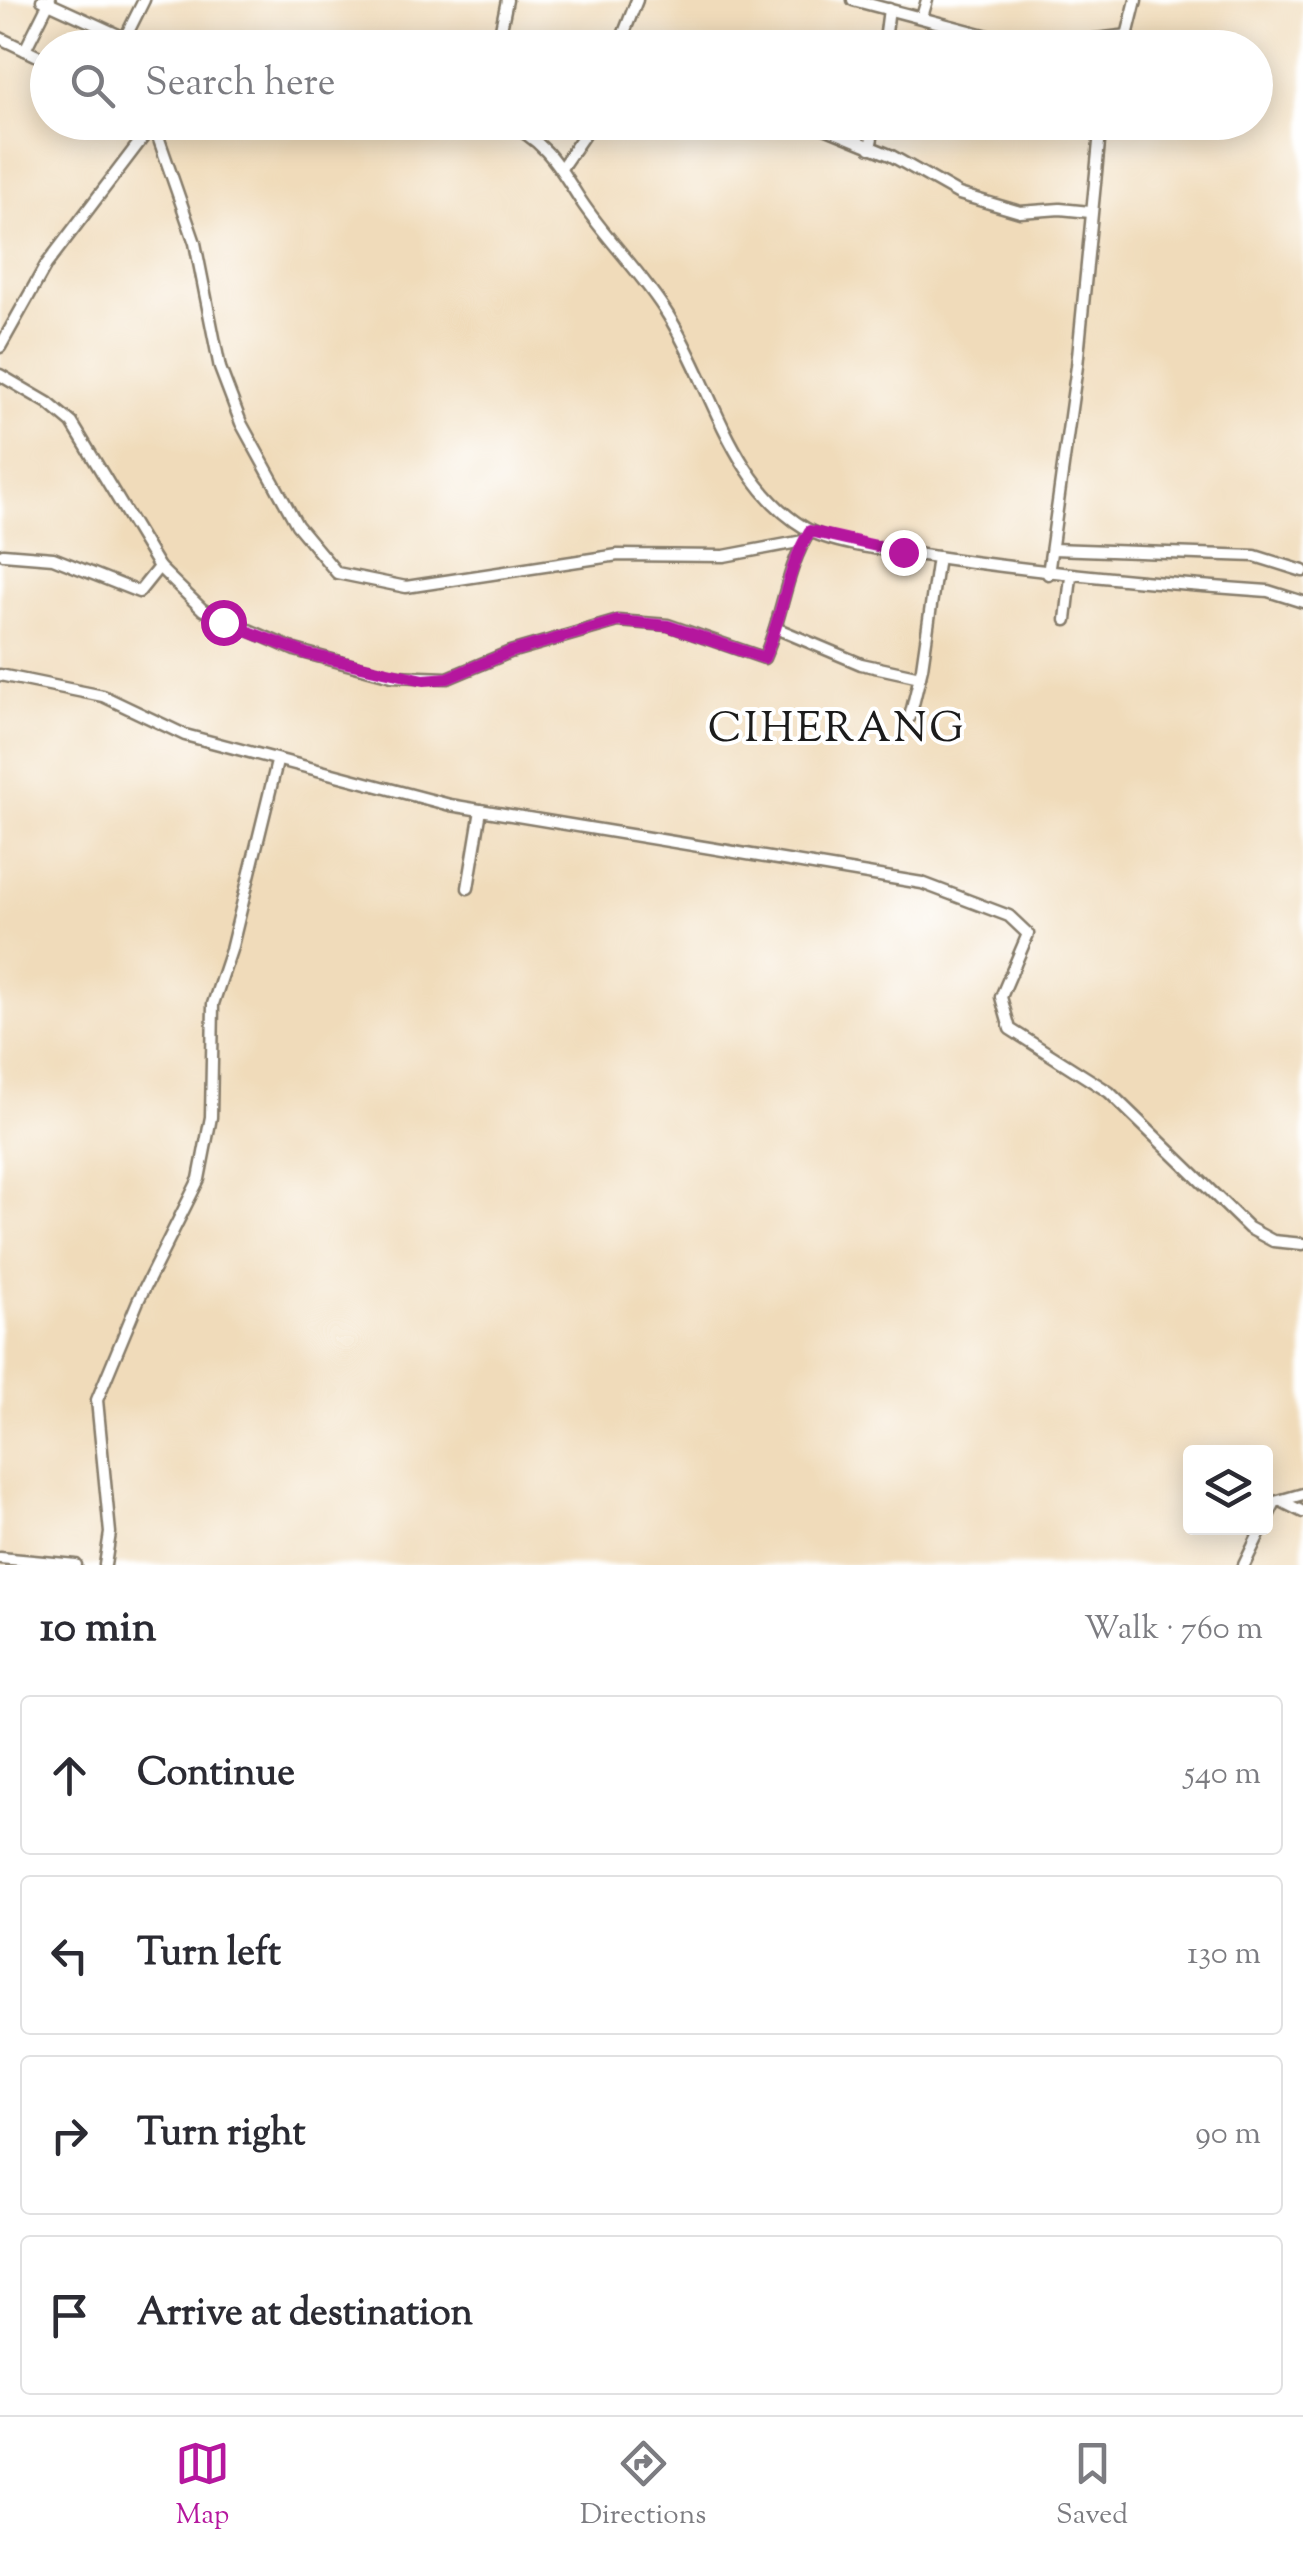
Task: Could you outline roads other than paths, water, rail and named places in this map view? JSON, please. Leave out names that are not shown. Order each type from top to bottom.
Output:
[{"type":"street","points":[[129,30],[144,0]]},
{"type":"street","points":[[501,30],[507,0]]},
{"type":"street","points":[[625,30],[637,0]]},
{"type":"street","points":[[853,0],[959,30]]},
{"type":"street","points":[[922,18],[927,0]]},
{"type":"street","points":[[1130,30],[1136,0]]},
{"type":"street","points":[[34,30],[46,4],[106,30]]},
{"type":"street","points":[[887,30],[890,8]]},
{"type":"street","points":[[0,38],[30,52]]},
{"type":"street","points":[[25,50],[30,39]]},
{"type":"street","points":[[0,347],[46,265],[142,140]]},
{"type":"street","points":[[159,140],[194,243],[220,368],[241,423],[297,524],[330,568],[376,584],[406,588],[618,555],[724,556],[807,536],[1048,574],[1268,590],[1303,602]]},
{"type":"street","points":[[539,140],[669,316],[710,400],[767,497],[807,536]]},
{"type":"street","points":[[562,167],[581,140]]},
{"type":"street","points":[[852,140],[904,162],[951,191],[1008,209],[1090,212]]},
{"type":"street","points":[[870,148],[872,140]]},
{"type":"street","points":[[1048,574],[1077,366],[1099,140]]},
{"type":"street","points":[[0,374],[48,402],[72,423],[159,567],[203,610],[223,622],[307,654],[424,680],[448,678],[510,652],[618,621],[668,626],[764,658],[778,629],[795,556],[807,536]]},
{"type":"street","points":[[1052,550],[1255,556],[1303,570]]},
{"type":"street","points":[[2,554],[53,558],[139,592],[159,567]]},
{"type":"street","points":[[910,717],[938,557]]},
{"type":"street","points":[[1066,620],[1071,576]]},
{"type":"street","points":[[778,629],[861,664],[920,677]]},
{"type":"street","points":[[0,676],[103,696],[185,735],[277,762],[480,810],[922,883],[1009,916],[1022,924],[1028,938],[1008,974],[1001,998],[1010,1029],[1098,1082],[1249,1228],[1273,1240],[1303,1244]]},
{"type":"street","points":[[106,1565],[110,1533],[97,1400],[138,1301],[199,1180],[210,1130],[213,1004],[236,933],[277,762]]},
{"type":"street","points":[[468,888],[480,810]]},
{"type":"street","points":[[1273,1504],[1303,1494]]},
{"type":"street","points":[[1283,1502],[1303,1512]]},
{"type":"street","points":[[1244,1565],[1259,1535]]},
{"type":"street","points":[[0,1558],[76,1565]]},
{"type":"district","name":"CIHERANG","points":[[837,731]]}]
